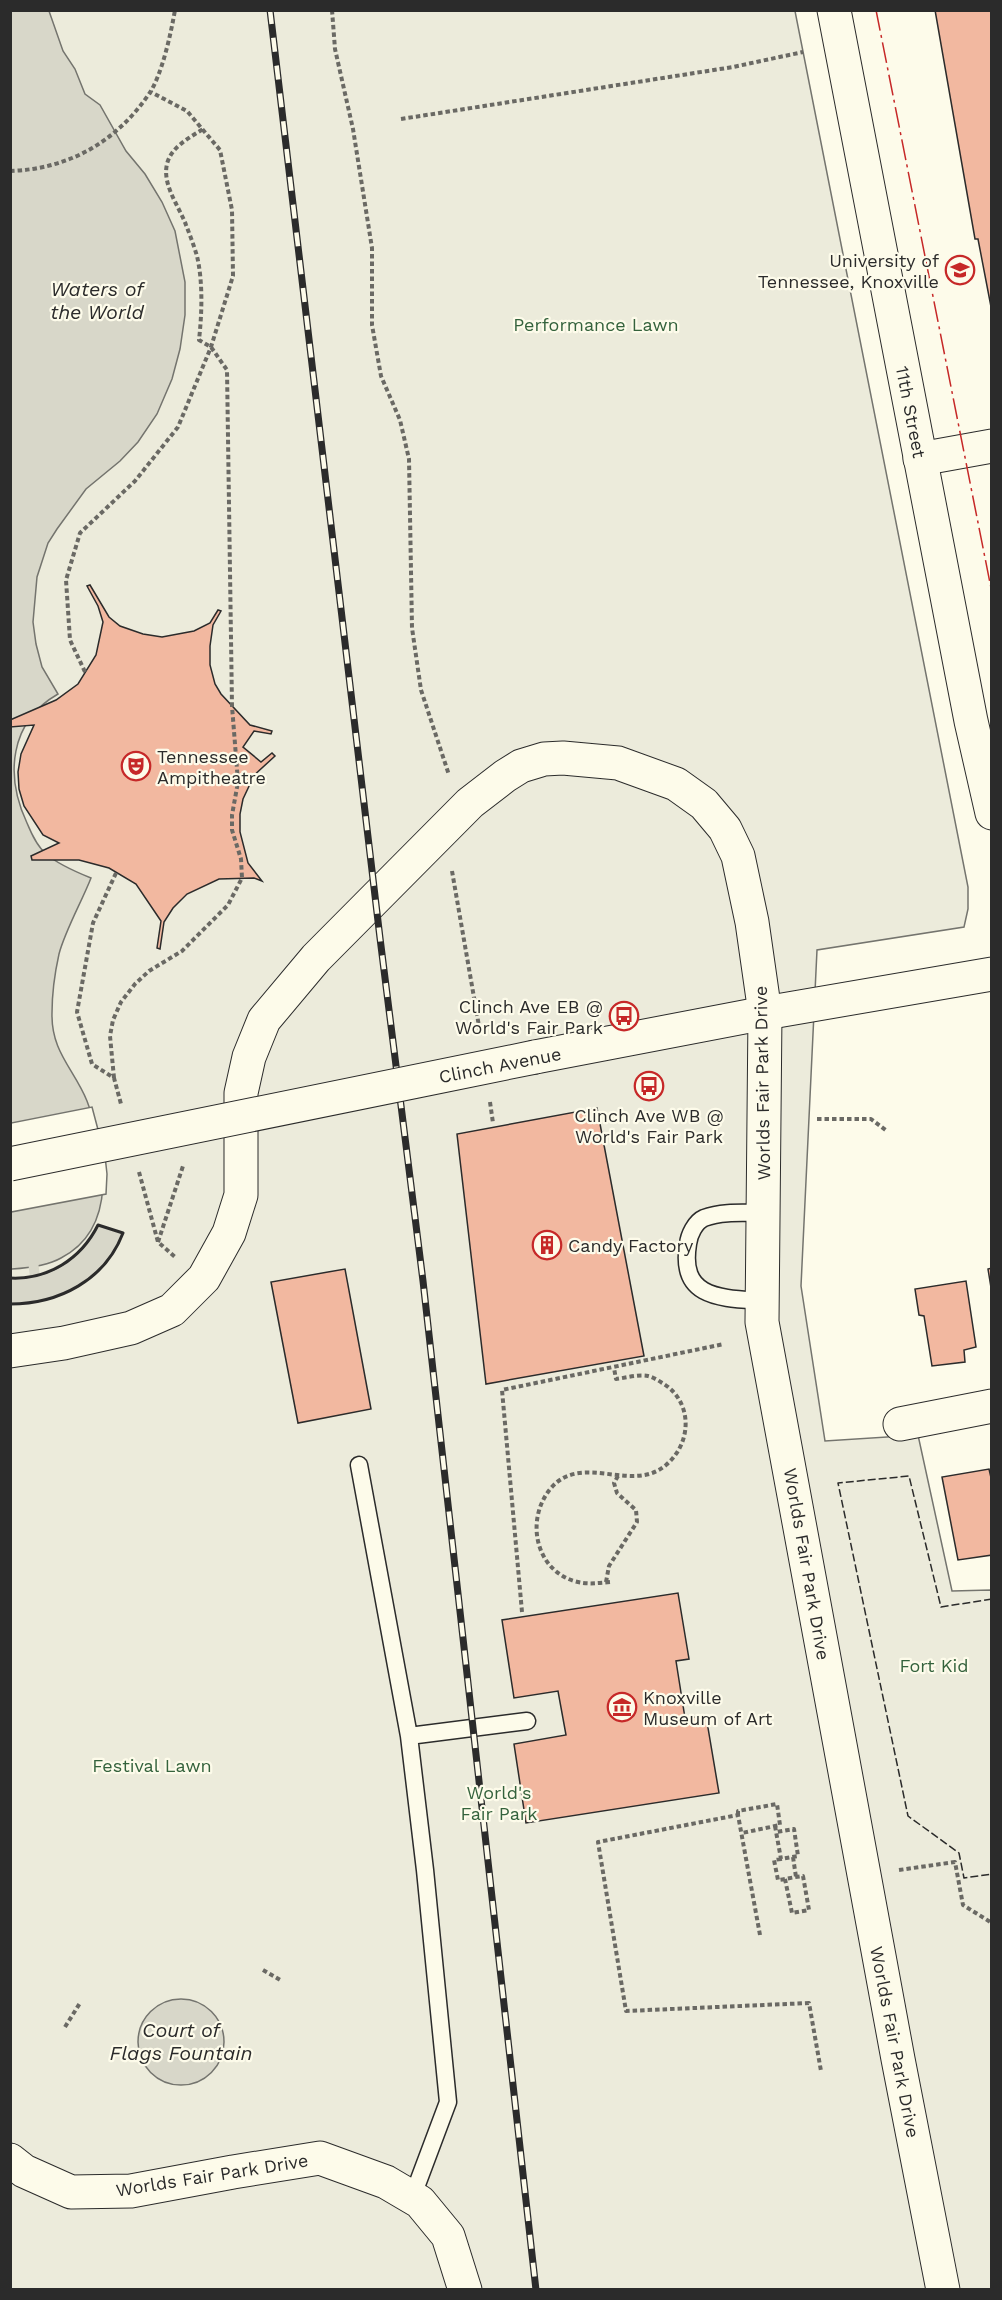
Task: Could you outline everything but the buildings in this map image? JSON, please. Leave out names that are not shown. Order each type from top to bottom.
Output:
[{"type":"street","name":"11th Street","points":[[834,10],[920,459],[981,719],[992,813]]},
{"type":"street","points":[[920,459],[992,446]]},
{"type":"street","name":"Worlds Fair Park Drive","points":[[10,1351],[64,1343],[131,1328],[172,1310],[204,1278],[229,1233],[241,1195],[240,1093],[249,1057],[264,1020],[316,958],[470,803],[521,766],[544,759],[563,758],[618,763],[676,784],[704,804],[725,829],[738,856],[752,922],[765,1013],[763,1213],[765,1333],[942,2289]]},
{"type":"street","name":"Clinch Avenue","points":[[10,1164],[765,1013],[992,974]]},
{"type":"street","points":[[900,1424],[992,1406]]},
{"type":"street","name":"Worlds Fair Park Drive","points":[[10,2160],[24,2171],[71,2192],[131,2191],[320,2158],[386,2182],[420,2202],[448,2236],[465,2289]]},
{"type":"lane","points":[[763,1213],[720,1214],[701,1219],[689,1234],[685,1259],[689,1276],[702,1291],[720,1298],[763,1301]]},
{"type":"lane","points":[[359,1465],[409,1736],[448,2102],[412,2198]]},
{"type":"lane","points":[[409,1736],[527,1721]]},
{"type":"path","points":[[10,171],[42,168],[75,159],[119,129],[151,92],[170,41],[175,10]]},
{"type":"path","points":[[332,10],[335,49],[353,129],[372,248],[372,325],[381,376],[400,420],[409,459],[412,628],[421,690],[452,784]]},
{"type":"path","points":[[401,119],[733,67],[803,52]]},
{"type":"path","points":[[86,672],[70,640],[66,580],[80,533],[135,481],[178,427],[211,347],[233,276],[232,210],[220,150],[187,111],[151,92]]},
{"type":"path","points":[[123,1111],[114,1078],[110,1036],[121,1002],[149,971],[182,951],[228,905],[242,878],[241,860],[232,830],[238,782],[232,706],[227,370],[211,347],[199,340],[201,281],[197,257],[186,225],[167,183],[166,172],[169,158],[174,150],[203,129]]},
{"type":"path","points":[[451,864],[481,1041]]},
{"type":"path","points":[[114,1078],[92,1064],[77,1012],[93,923],[116,873]]},
{"type":"path","points":[[490,1100],[494,1123]]},
{"type":"path","points":[[817,1119],[871,1119],[887,1131]]},
{"type":"path","points":[[138,1166],[158,1242]]},
{"type":"path","points":[[522,1612],[502,1390],[724,1344]]},
{"type":"path","points":[[614,1368],[616,1378],[647,1376],[673,1391],[684,1408],[686,1423],[684,1439],[677,1454],[665,1466],[652,1474],[636,1478],[584,1472],[565,1478],[552,1487],[541,1504],[537,1521],[537,1541],[543,1558],[553,1570],[572,1580],[590,1585],[608,1582],[609,1566],[637,1522],[636,1510],[617,1493],[614,1483],[618,1476]]},
{"type":"path","points":[[760,1935],[738,1811],[777,1804],[780,1825],[775,1829]]},
{"type":"path","points":[[738,1815],[598,1842],[626,2012],[809,2003],[821,2071]]},
{"type":"path","points":[[775,1829],[781,1859]]},
{"type":"path","points":[[742,1833],[794,1829],[798,1856],[774,1860],[778,1881],[785,1879],[802,1876],[809,1910],[792,1913],[785,1879]]},
{"type":"path","points":[[793,1857],[796,1877]]},
{"type":"path","points":[[898,1870],[955,1862],[963,1905],[992,1923]]},
{"type":"path","points":[[263,1970],[282,1981]]},
{"type":"path","points":[[65,2027],[80,2003]]},
{"type":"green space","name":"World's Fair Park","points":[[11,11],[795,11],[968,887],[968,909],[964,927],[817,950],[801,1286],[825,1441],[918,1435],[952,1591],[991,1590],[991,2289],[11,2289]]},
{"type":"water","name":"Waters of the World","points":[[10,11],[49,11],[63,51],[75,69],[85,94],[100,105],[126,151],[145,174],[162,202],[175,231],[185,282],[185,315],[180,349],[172,379],[157,414],[138,442],[120,461],[86,489],[48,543],[37,577],[33,622],[36,644],[42,667],[58,694],[29,719],[16,751],[14,769],[20,805],[40,847],[56,862],[91,878],[59,954],[52,1013],[55,1039],[59,1050],[82,1090],[94,1121],[99,1142],[103,1187],[100,1208],[92,1228],[80,1245],[50,1263],[12,1269],[10,1269]]},
{"type":"water","points":[[98,1225],[123,1233],[105,1264],[92,1276],[63,1294],[46,1300],[11,1304],[11,1278],[38,1275],[62,1265],[83,1248]]},
{"type":"water","name":"Court of Flags Fountain","points":[[181,1999],[197,2003],[211,2012],[220,2026],[224,2042],[220,2058],[211,2072],[197,2081],[181,2085],[165,2081],[151,2072],[142,2058],[138,2042],[142,2026],[151,2012],[165,2003]]},
{"type":"pier","points":[[92,1107],[105,1156],[106,1194],[11,1212],[11,1123]]},
{"type":"waterway","points":[[32,1253],[35,1277]]},
{"type":"railway","points":[[270,10],[423,1281],[536,2290]]},
{"type":"fence","points":[[992,1599],[941,1607],[909,1476],[838,1483],[908,1816],[959,1853],[964,1878],[992,1874]]},
{"type":"wall","points":[[10,1278],[37,1275],[62,1265],[82,1248],[98,1225],[123,1233],[105,1264],[78,1286],[46,1300],[10,1304]]},
{"type":"power","points":[[876,10],[992,593]]},
{"type":"place","name":"University of Tennessee, Knoxville","points":[[960,270]]},
{"type":"place","name":"Tennessee Ampitheatre","points":[[136,766]]},
{"type":"place","name":"Clinch Ave EB @ World's Fair Park","points":[[624,1016]]},
{"type":"place","name":"Clinch Ave WB @ World's Fair Park","points":[[649,1086]]},
{"type":"place","name":"Candy Factory","points":[[547,1245]]},
{"type":"place","name":"Knoxville Museum of Art","points":[[622,1707]]},
{"type":"park label","name":"Performance Lawn","points":[[596,324]]},
{"type":"park label","name":"Fort Kid","points":[[934,1665]]},
{"type":"park label","name":"Festival Lawn","points":[[152,1765]]}]
